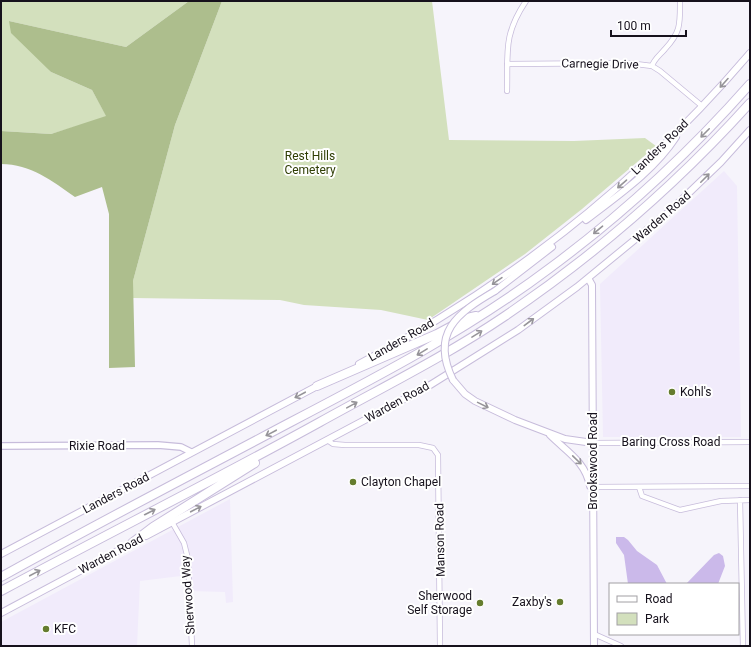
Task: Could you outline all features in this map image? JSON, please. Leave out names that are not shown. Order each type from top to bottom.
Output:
[{"type":"highway","points":[[1,577],[390,370],[484,314],[551,268],[639,196],[685,153],[750,84]]},
{"type":"highway","points":[[1,591],[296,436],[434,360],[477,334],[539,292],[607,240],[645,208],[704,152],[750,103]]},
{"type":"highway","points":[[317,386],[437,334],[466,318],[484,314]]},
{"type":"highway","points":[[132,543],[153,527],[296,436]]},
{"type":"main road","name":"Landers Road","points":[[1,554],[435,322],[544,247],[606,198],[682,128],[750,53]]},
{"type":"main road","points":[[593,443],[565,439],[549,433],[475,401],[465,394],[453,380],[447,367],[445,347],[448,331],[457,316],[469,306],[494,291],[616,197],[669,148],[682,128]]},
{"type":"main road","name":"Warden Road","points":[[1,613],[427,387],[478,356],[518,330],[588,278],[671,210],[721,162],[750,130]]},
{"type":"main road","name":"Brookswood Road","points":[[588,278],[592,285],[594,646]]},
{"type":"main road","points":[[549,433],[581,463],[588,475],[593,499]]},
{"type":"street","points":[[506,91],[507,48],[510,30],[526,1]]},
{"type":"street","points":[[652,66],[655,59],[677,34],[680,21],[680,1]]},
{"type":"street","name":"Carnegie Drive","points":[[507,64],[624,63],[652,66],[702,106]]},
{"type":"street","name":"Manson Road","points":[[327,440],[333,444],[345,445],[419,445],[433,448],[438,455],[440,646]]},
{"type":"street","name":"Baring Cross Road","points":[[593,443],[750,442]]},
{"type":"street","name":"Rixie Road","points":[[1,446],[158,445],[181,447],[191,452]]},
{"type":"street","points":[[593,487],[750,486]]},
{"type":"street","points":[[640,487],[642,496],[680,510],[721,501],[750,500]]},
{"type":"street","points":[[740,500],[743,646]]},
{"type":"street","name":"Sherwood Way","points":[[172,522],[184,543],[188,559],[192,646]]},
{"type":"street","points":[[594,634],[621,646]]},
{"type":"shaded area","points":[[724,171],[737,186],[741,437],[603,437],[600,284]]},
{"type":"shaded area","points":[[230,499],[233,602],[226,603],[225,592],[189,591],[189,575],[140,581],[137,646],[1,646],[1,622]]},
{"type":"shaded area","points":[[616,537],[624,537],[628,540],[637,551],[657,565],[666,583],[628,583],[624,555],[616,543]]},
{"type":"shaded area","points":[[719,553],[723,556],[725,566],[718,583],[687,583],[714,555]]},
{"type":"green space","points":[[1,1],[189,1],[126,47],[9,21],[51,72],[92,90],[107,117],[51,134],[1,131]]},
{"type":"green space","points":[[189,1],[222,1],[175,125],[133,281],[135,367],[109,368],[109,214],[102,187],[75,197],[41,174],[22,167],[1,164],[1,131],[51,134],[106,116],[92,90],[51,72],[11,33],[9,21],[126,47]]},
{"type":"green space","name":"Rest Hills Cemetery","points":[[222,1],[432,1],[449,140],[574,141],[645,138],[656,146],[582,209],[525,254],[428,320],[381,310],[304,305],[280,300],[133,298],[133,281],[175,125]]},
{"type":"place","name":"Kohl's","points":[[672,392]]},
{"type":"place","name":"Clayton Chapel","points":[[353,482]]},
{"type":"place","name":"Zaxby's","points":[[560,602]]},
{"type":"place","name":"Sherwood Self Storage","points":[[480,603]]},
{"type":"place","name":"KFC","points":[[46,629]]}]
